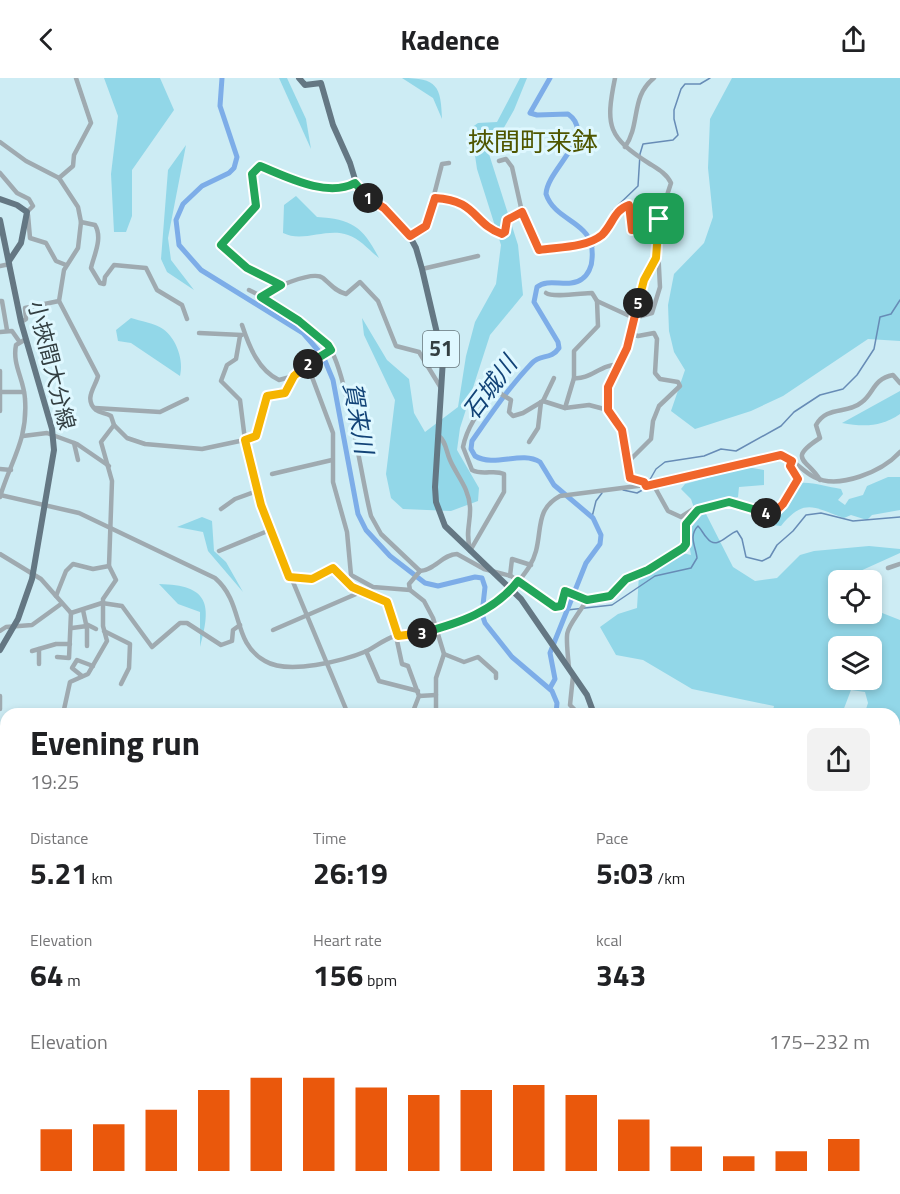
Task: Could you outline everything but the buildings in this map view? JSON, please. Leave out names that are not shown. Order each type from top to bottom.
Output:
[{"type":"main road","name":"51","points":[[299,78],[305,85],[321,81],[333,125],[350,163],[355,183],[363,194],[384,208],[410,236],[422,269],[441,348],[436,502],[446,526],[513,589],[587,695],[592,708]]},
{"type":"main road","points":[[0,199],[17,205],[27,213],[21,243],[9,262]]},
{"type":"main road","name":"小挾間大分線","points":[[0,220],[23,340],[54,437],[53,462],[33,574],[14,627],[0,650]]},
{"type":"street","points":[[59,178],[73,166],[74,155],[91,123],[76,78]]},
{"type":"street","points":[[615,78],[609,119],[611,129],[625,147],[669,178],[670,187],[659,219],[656,258],[644,280],[631,334],[610,381],[608,410],[622,430],[630,478],[644,482],[646,486]]},
{"type":"street","points":[[625,147],[634,130],[639,96],[653,78]]},
{"type":"street","points":[[0,142],[26,161],[59,178],[78,207],[81,222],[78,248],[66,265],[59,301],[98,376],[90,393],[95,408],[111,416],[114,425],[131,441],[157,446],[202,449],[256,436],[267,396],[282,395],[294,376],[331,350]]},
{"type":"street","points":[[499,161],[506,159],[512,167],[522,212],[539,250],[588,243],[602,234],[618,211],[629,205],[632,230],[659,219]]},
{"type":"street","points":[[410,236],[426,226],[442,164],[449,162]]},
{"type":"street","points":[[281,285],[247,268],[221,245],[256,206],[252,174],[260,166],[294,180],[323,186],[349,186],[355,183]]},
{"type":"street","points":[[0,173],[16,193],[29,200],[33,206],[27,213],[30,238],[46,243],[56,261],[66,265]]},
{"type":"street","points":[[433,199],[453,199],[474,210],[490,228],[502,234],[505,232],[507,220],[522,212]]},
{"type":"street","points":[[81,222],[95,225],[98,229],[98,246],[91,268],[100,283],[104,284],[105,277],[114,265],[146,268],[157,290],[182,305],[187,319]]},
{"type":"street","points":[[597,301],[634,318],[649,315],[653,311],[661,281],[656,244]]},
{"type":"street","points":[[422,269],[478,256]]},
{"type":"street","points":[[0,266],[9,262]]},
{"type":"street","points":[[261,297],[281,285],[316,276],[346,294],[360,282],[378,300],[396,346],[419,352],[441,388]]},
{"type":"street","points":[[249,290],[306,326],[331,350],[342,381],[371,516],[381,534],[420,573]]},
{"type":"street","points":[[546,293],[555,297],[583,292],[592,293],[597,301],[598,326],[574,351],[574,378],[565,408]]},
{"type":"street","points":[[0,301],[2,301],[7,330]]},
{"type":"street","points":[[21,322],[26,319],[25,308],[59,301]]},
{"type":"street","points":[[242,325],[242,335],[235,362],[227,365],[221,378],[223,385],[240,400],[245,440],[257,491],[270,530],[346,708]]},
{"type":"street","points":[[0,332],[12,330],[23,340],[16,345],[14,362],[24,392],[22,436],[0,496],[79,513],[215,578],[230,592],[243,638],[250,649],[270,664],[288,668],[366,651],[397,636],[434,629],[471,618],[502,599],[513,589],[531,565],[537,549],[542,514],[555,498],[568,493],[646,486],[774,455],[792,461],[820,480],[867,476],[892,462],[900,452]]},
{"type":"street","points":[[200,333],[242,335]]},
{"type":"street","points":[[627,463],[651,439],[653,421],[659,406],[680,388],[678,382],[660,380],[655,373],[657,339],[654,333],[638,336],[631,334]]},
{"type":"street","points":[[242,335],[267,373],[279,380],[294,376]]},
{"type":"street","points":[[574,378],[582,378],[602,367],[619,365]]},
{"type":"street","points":[[304,368],[312,377],[333,433],[334,488],[347,532],[351,575],[373,587],[409,587],[424,601],[433,618],[434,629],[444,654],[436,678],[436,708]]},
{"type":"street","points":[[0,371],[0,411]]},
{"type":"street","points":[[820,480],[803,462],[802,457],[806,447],[820,438],[816,425],[823,416],[860,404],[872,387],[890,375],[900,382]]},
{"type":"street","points":[[529,442],[538,428],[542,401],[554,378]]},
{"type":"street","points":[[470,551],[504,492],[504,474],[500,471],[482,474],[472,470],[465,455],[464,443],[476,416],[496,391],[511,400],[509,412],[513,416],[523,413],[542,401],[565,408],[589,405],[608,410]]},
{"type":"street","points":[[0,394],[24,392]]},
{"type":"street","points":[[95,408],[160,412],[188,399]]},
{"type":"street","points":[[64,708],[70,682],[82,676],[93,666],[107,640],[102,603],[116,580],[109,566],[112,481],[101,442],[114,425]]},
{"type":"street","points":[[22,436],[47,433],[74,443],[109,466]]},
{"type":"street","points":[[438,435],[443,440],[467,493],[470,507],[467,529],[470,551]]},
{"type":"street","points":[[74,443],[78,460]]},
{"type":"street","points":[[272,474],[332,460]]},
{"type":"street","points":[[654,484],[671,513],[681,517],[692,510],[729,502],[773,514],[783,504],[798,479],[790,466],[792,461]]},
{"type":"street","points":[[0,469],[11,470]]},
{"type":"street","points":[[221,509],[257,491]]},
{"type":"street","points":[[409,587],[420,573],[434,567],[453,553],[496,574],[510,576],[555,607],[561,606],[564,592],[567,591],[587,600],[610,596],[626,579],[679,552],[686,544],[686,524],[698,510]]},
{"type":"street","points":[[219,551],[270,530]]},
{"type":"street","points":[[0,554],[33,574],[71,613],[69,658],[57,658],[58,644]]},
{"type":"street","points":[[510,576],[512,559],[531,565]]},
{"type":"street","points":[[56,596],[66,571],[74,564],[93,569],[109,566]]},
{"type":"street","points":[[888,568],[900,564]]},
{"type":"street","points":[[289,577],[312,579],[333,568],[352,587],[387,602],[402,664],[408,666],[419,693],[414,708]]},
{"type":"street","points":[[273,630],[363,591]]},
{"type":"street","points":[[573,708],[570,705],[571,671],[565,643],[567,629],[587,600]]},
{"type":"street","points":[[71,613],[102,603],[122,606],[145,641],[152,647],[180,623],[187,623],[221,645],[232,641],[233,630],[240,625]]},
{"type":"street","points":[[0,631],[32,625],[61,604]]},
{"type":"street","points":[[83,610],[87,626],[87,646]]},
{"type":"street","points":[[72,628],[87,626],[96,629]]},
{"type":"street","points":[[104,631],[129,644],[129,668],[121,684]]},
{"type":"street","points":[[32,651],[58,644],[70,644]]},
{"type":"street","points":[[39,649],[39,664]]},
{"type":"street","points":[[366,651],[379,681],[419,693],[436,695]]},
{"type":"street","points":[[444,654],[464,662],[478,657],[496,673],[496,678]]},
{"type":"street","points":[[82,676],[72,668],[77,660],[93,666]]},
{"type":"street","points":[[0,696],[0,709]]},
{"type":"shaded area","points":[[104,78],[160,78],[174,110],[132,170],[132,216],[126,232],[114,232],[111,174],[118,116]]},
{"type":"shaded area","points":[[279,78],[287,78],[306,119],[311,149]]},
{"type":"shaded area","points":[[402,78],[423,80],[435,86],[440,99],[442,119],[433,98]]},
{"type":"shaded area","points":[[520,78],[527,78],[514,110],[489,154],[518,245],[523,295],[490,335],[460,428],[457,450],[479,488],[478,501],[451,511],[403,509],[391,498],[386,474],[395,400],[364,335],[362,318],[387,360],[409,379],[414,413],[425,432],[458,407],[466,356],[475,322],[496,284],[501,245],[477,169],[471,128],[478,123],[497,122]]},
{"type":"shaded area","points":[[732,78],[900,78],[900,341],[868,339],[783,396],[751,411],[695,429],[671,411],[685,370],[674,352],[669,331],[668,305],[674,274],[704,243],[713,217],[708,168],[710,119]]},
{"type":"shaded area","points":[[186,145],[168,238],[171,260],[194,290],[167,272],[161,259],[168,170]]},
{"type":"shaded area","points":[[296,196],[317,217],[348,223],[362,232],[379,258],[348,235],[332,233],[291,236],[283,233],[284,205]]},
{"type":"shaded area","points":[[131,318],[156,325],[168,333],[178,351],[181,364],[180,376],[131,343],[118,341],[116,330]]},
{"type":"shaded area","points":[[900,391],[900,414],[893,418],[872,425],[842,423]]},
{"type":"shaded area","points":[[747,467],[764,470],[764,485],[739,487],[738,497],[694,508],[691,499],[681,489],[685,484]]},
{"type":"shaded area","points":[[888,477],[900,477],[900,510],[872,515],[867,520],[851,515],[844,518],[810,507],[796,511],[781,526],[763,524],[763,519],[779,514],[800,483],[841,489],[843,494],[838,500],[845,505],[849,499],[863,495],[867,486]]},
{"type":"shaded area","points":[[704,510],[733,567],[755,581],[777,578],[800,555],[814,551],[869,546],[900,549],[900,553],[862,570],[828,570],[828,624],[882,624],[882,613],[900,620],[900,708],[866,708],[868,703],[865,692],[851,690],[844,708],[774,708],[774,706],[692,689],[643,660],[616,655],[600,627],[618,614],[637,608],[639,574],[679,552],[691,555],[686,527],[699,511]]},
{"type":"shaded area","points":[[202,517],[212,521],[214,551],[226,562],[243,592],[208,551],[203,532],[177,527]]},
{"type":"shaded area","points":[[159,584],[188,588],[203,600],[206,619],[200,647],[200,612],[178,604]]},
{"type":"waterway","name":"賀来川","points":[[222,78],[220,106],[237,157],[234,168],[229,173],[202,186],[183,204],[176,220],[179,245],[201,270],[303,333],[323,356],[333,380],[358,514],[366,530],[390,556],[425,583],[438,586],[475,577],[482,578],[485,587],[482,614],[485,623],[512,657],[552,691],[557,708]]},
{"type":"waterway","name":"石城川","points":[[550,78],[530,113],[537,115],[568,114],[576,122],[577,132],[569,152],[548,184],[546,194],[551,204],[582,229],[588,237],[592,246],[591,265],[586,275],[577,282],[547,283],[537,287],[534,302],[558,342],[559,348],[553,354],[535,360],[524,372],[472,441],[471,449],[475,456],[483,459],[525,458],[540,462],[554,485],[593,518],[601,535],[600,544],[586,563],[550,653],[555,679],[550,688]]},
{"type":"waterway","points":[[604,229],[613,210],[638,186],[643,144],[673,140],[678,135],[674,110],[681,89],[685,84],[700,84],[710,78]]},
{"type":"waterway","points":[[594,246],[605,233]]},
{"type":"waterway","points":[[648,483],[656,469],[665,462],[704,456],[721,449],[736,451],[781,426],[794,412],[820,395],[843,389],[857,375],[874,349],[880,317],[891,314],[900,300]]},
{"type":"waterway","points":[[623,490],[637,493],[646,488]]},
{"type":"waterway","points":[[592,517],[596,501],[602,493]]},
{"type":"waterway","points":[[567,610],[612,605],[655,576],[691,568],[697,558],[693,534],[698,526],[714,543],[722,541],[737,531],[742,539],[746,557],[762,561],[770,557],[777,545],[806,515],[821,513],[853,521],[900,517]]},
{"type":"district","name":"挾間町来鉢","points":[[533,142]]},
{"type":"route","points":[[260,166],[294,180],[323,186],[349,186],[355,183],[363,194],[384,208],[410,236],[426,226],[435,198],[453,199],[474,210],[490,228],[502,234],[505,232],[507,220],[522,212],[536,250],[588,243],[602,234],[618,211],[629,205],[631,205],[630,229],[632,230],[659,219],[656,229],[656,258],[644,280],[627,348],[608,387],[608,410],[622,430],[630,478],[646,483],[646,486],[781,455],[792,461],[790,466],[798,479],[783,504],[773,514],[729,502],[698,510],[686,524],[684,529],[686,544],[679,552],[648,570],[626,579],[610,596],[587,600],[565,591],[561,606],[555,607],[518,581],[502,599],[479,614],[422,633],[398,636],[387,602],[369,592],[352,587],[333,568],[323,571],[312,579],[289,577],[261,505],[245,440],[256,436],[267,396],[285,393],[294,376],[306,365],[331,350],[313,331],[261,297],[281,285],[239,263],[221,245],[256,206],[252,174],[260,166]]}]
